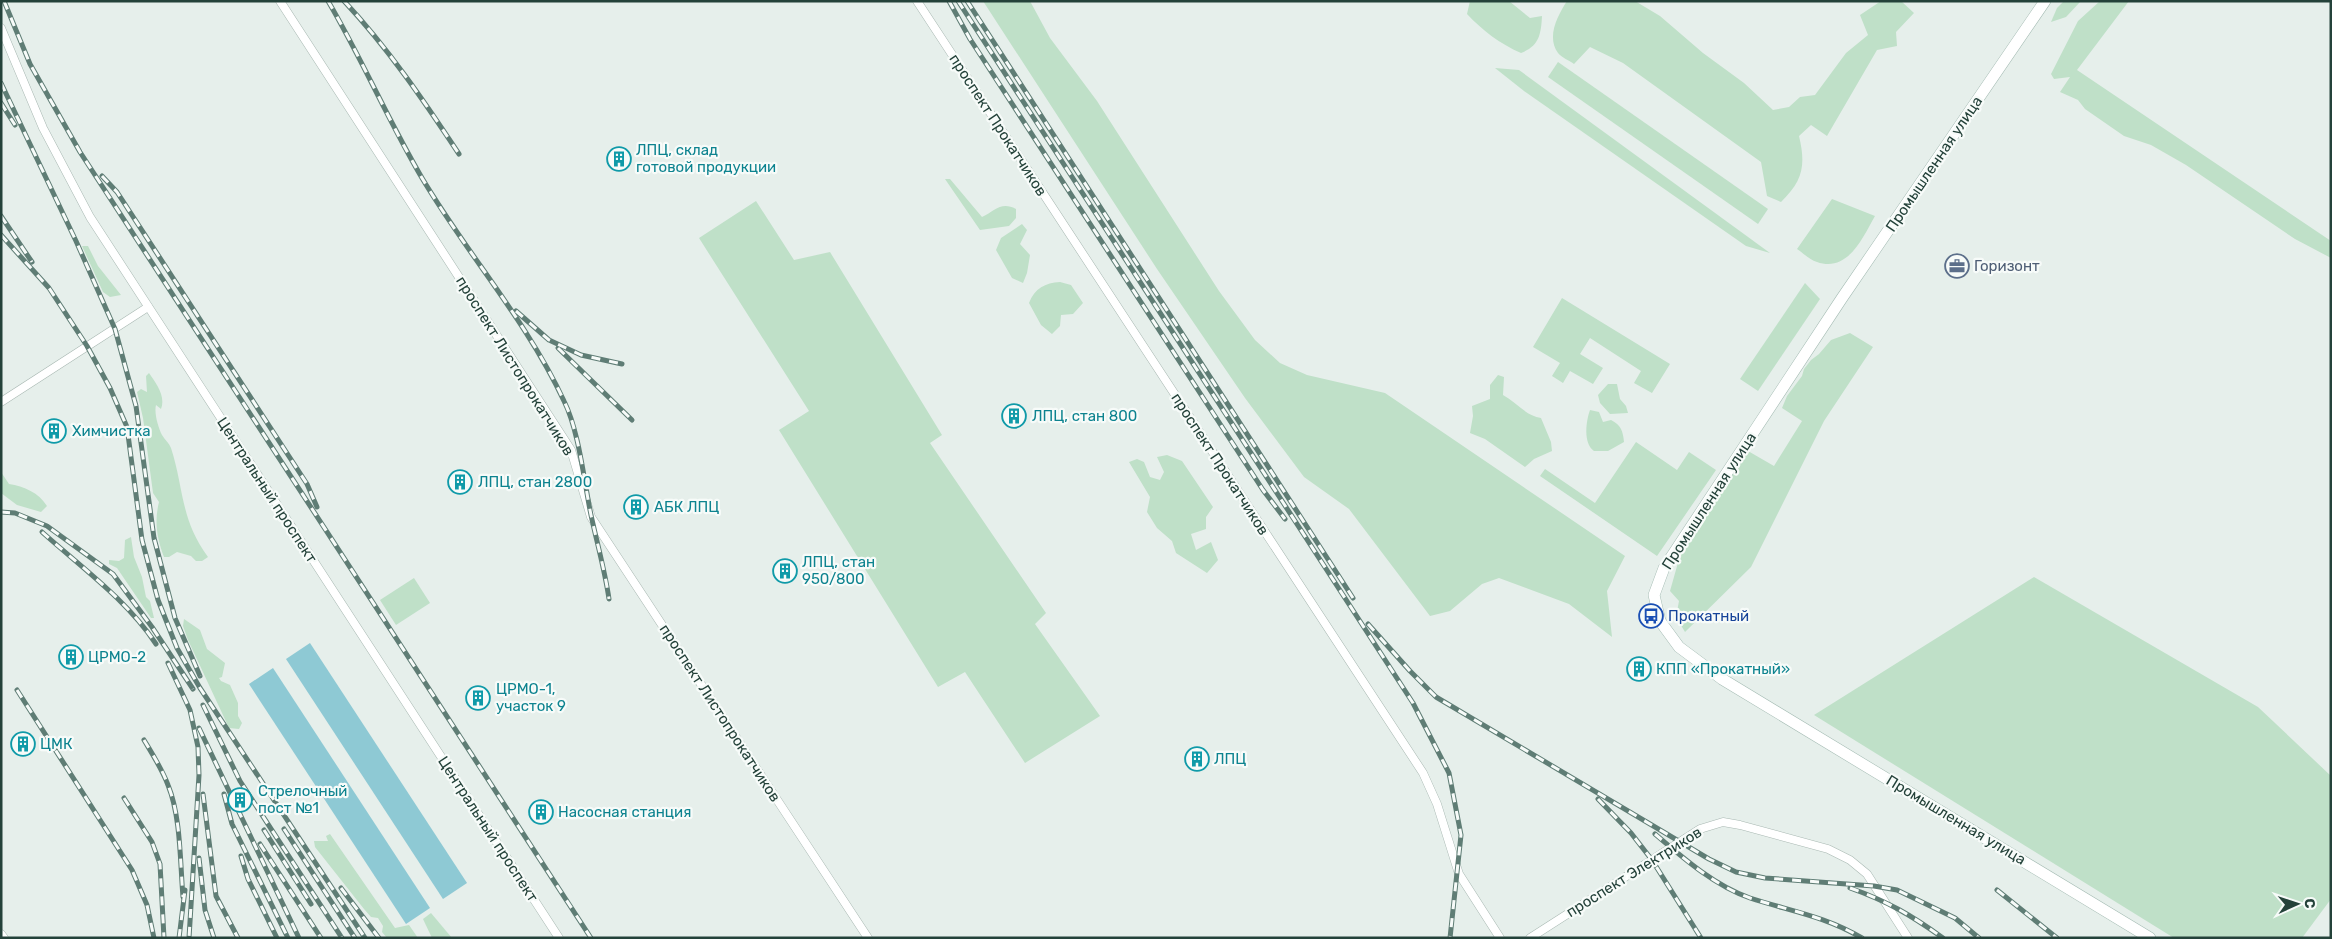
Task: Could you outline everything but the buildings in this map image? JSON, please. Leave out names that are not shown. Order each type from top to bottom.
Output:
[{"type":"street","name":"проспект Листопрокатчиков","points":[[280,1],[571,450],[591,517],[868,938]]},
{"type":"street","name":"проспект Прокатчиков","points":[[917,1],[1423,773],[1437,804],[1460,874],[1500,938]]},
{"type":"street","name":"Промышленная улица","points":[[2044,1],[1842,298],[1664,568],[1654,595],[1660,621],[1679,647],[1722,679],[2150,938]]},
{"type":"street","name":"Центральный проспект","points":[[1,28],[52,144],[90,217],[559,938]]},
{"type":"street","points":[[1,402],[148,307]]},
{"type":"street","name":"проспект Электриков","points":[[1530,938],[1700,829],[1723,822],[1828,849],[1850,860],[1867,874],[1908,938]]},
{"type":"street","points":[[1,934],[4,938]]},
{"type":"green space","points":[[983,1],[1030,1],[1050,38],[1097,101],[1219,291],[1255,340],[1280,363],[1307,375],[1385,393],[1625,556],[1607,591],[1612,637],[1569,604],[1499,578],[1482,584],[1450,611],[1430,616],[1349,509],[1304,477],[1245,398],[1157,269]]},
{"type":"green space","points":[[1470,1],[1509,1],[1530,18],[1542,16],[1538,39],[1532,47],[1521,53],[1506,45],[1485,31],[1467,14]]},
{"type":"green space","points":[[1567,1],[1635,1],[1660,16],[1703,53],[1744,83],[1773,110],[1789,107],[1800,97],[1815,95],[1846,53],[1868,35],[1860,15],[1881,1],[1901,1],[1914,13],[1896,32],[1897,46],[1877,50],[1827,136],[1811,125],[1799,136],[1802,156],[1801,172],[1794,187],[1781,202],[1767,196],[1761,162],[1623,63],[1590,47],[1574,64],[1559,54],[1553,40],[1553,33],[1557,19]]},
{"type":"green space","points":[[2064,1],[2081,1],[2066,17],[2051,22],[2057,8]]},
{"type":"green space","points":[[2100,1],[2129,1],[2077,70],[2331,241],[2331,258],[2295,239],[2186,165],[2151,145],[2124,136],[2085,109],[2078,100],[2060,92],[2070,77],[2054,79],[2051,74],[2078,21]]},
{"type":"green space","points":[[1558,62],[1768,209],[1758,224],[1548,77]]},
{"type":"green space","points":[[1495,68],[1519,70],[1770,253],[1746,246],[1524,91]]},
{"type":"green space","points":[[945,179],[950,179],[982,217],[1002,206],[1006,206],[1016,209],[1016,218],[1009,226],[980,230]]},
{"type":"green space","points":[[1832,199],[1875,216],[1860,243],[1853,251],[1846,258],[1828,264],[1814,261],[1797,249]]},
{"type":"green space","points":[[756,201],[794,260],[830,252],[942,435],[930,443],[1046,613],[1035,624],[1100,716],[1025,763],[965,672],[938,687],[779,430],[809,411],[699,238]]},
{"type":"green space","points":[[1022,224],[1027,230],[1020,244],[1030,255],[1023,283],[1012,278],[996,250],[1001,238]]},
{"type":"green space","points":[[82,246],[88,246],[98,266],[121,295],[110,297],[103,292]]},
{"type":"green space","points":[[1060,282],[1071,285],[1083,303],[1073,314],[1061,315],[1060,326],[1052,334],[1041,325],[1029,303],[1041,287]]},
{"type":"green space","points":[[1805,283],[1820,299],[1758,391],[1740,379]]},
{"type":"green space","points":[[1562,298],[1670,364],[1652,393],[1634,383],[1641,371],[1590,338],[1580,354],[1603,368],[1593,384],[1570,371],[1563,383],[1552,376],[1560,363],[1533,347]]},
{"type":"green space","points":[[1850,333],[1873,347],[1824,421],[1751,567],[1685,632],[1676,617],[1679,601],[1670,591],[1681,552],[1748,451],[1774,466],[1802,421],[1782,408],[1787,396],[1811,360],[1831,340]]},
{"type":"green space","points":[[149,373],[160,390],[162,399],[161,409],[156,405],[158,424],[162,435],[171,448],[187,516],[192,530],[208,557],[202,561],[196,561],[191,556],[177,552],[169,557],[164,557],[160,543],[157,530],[159,502],[153,493],[143,418],[137,392],[141,389],[147,392],[146,376]]},
{"type":"green space","points":[[1498,375],[1504,377],[1503,395],[1526,412],[1541,418],[1551,442],[1552,451],[1534,459],[1525,467],[1485,439],[1470,433],[1473,416],[1472,406],[1490,399],[1490,385]]},
{"type":"green space","points":[[1608,384],[1617,384],[1620,399],[1626,406],[1628,413],[1610,414],[1600,403],[1598,395]]},
{"type":"green space","points":[[1590,410],[1599,412],[1603,422],[1611,420],[1617,424],[1622,432],[1624,442],[1608,451],[1594,451],[1588,443],[1587,437],[1587,420]]},
{"type":"green space","points":[[1636,442],[1677,470],[1689,452],[1716,470],[1657,556],[1540,476],[1545,469],[1595,503]]},
{"type":"green space","points":[[1167,455],[1182,461],[1213,507],[1206,517],[1206,529],[1191,534],[1196,550],[1211,542],[1218,560],[1207,573],[1176,553],[1172,541],[1157,528],[1147,512],[1150,497],[1129,462],[1137,459],[1144,462],[1150,477],[1160,480],[1164,472],[1157,457]]},
{"type":"green space","points":[[1,472],[9,484],[31,491],[40,497],[47,506],[41,512],[17,505],[1,493]]},
{"type":"green space","points":[[131,537],[134,557],[154,618],[151,618],[117,568],[109,564],[109,560],[119,561],[124,558],[125,540]]},
{"type":"green space","points":[[2034,577],[2258,707],[2331,776],[2331,899],[2302,938],[2174,938],[1814,715]]},
{"type":"green space","points":[[414,578],[430,603],[396,625],[380,600]]},
{"type":"green space","points":[[184,619],[200,630],[207,649],[225,663],[222,677],[219,678],[230,685],[238,703],[238,716],[242,723],[239,729],[229,728],[188,640],[183,626]]},
{"type":"green space","points":[[330,834],[395,928],[409,925],[418,938],[387,938],[382,932],[383,926],[378,918],[371,917],[315,847],[314,841],[328,841],[326,836]]},
{"type":"green space","points":[[431,913],[452,938],[432,938],[423,919]]},
{"type":"water","points":[[310,643],[467,883],[443,899],[286,659]]},
{"type":"water","points":[[273,668],[430,908],[406,924],[249,684]]},
{"type":"railway","points":[[4,1],[30,64],[80,152],[591,938]]},
{"type":"railway","points":[[328,1],[422,178],[533,343],[564,401],[574,427],[609,599]]},
{"type":"railway","points":[[344,1],[390,56],[459,154]]},
{"type":"railway","points":[[949,1],[970,39],[1263,490],[1285,519]]},
{"type":"railway","points":[[958,1],[1413,703],[1449,773],[1461,835],[1450,938]]},
{"type":"railway","points":[[967,1],[1353,598]]},
{"type":"railway","points":[[1,83],[76,241],[115,329],[136,406],[154,538],[175,618],[200,676]]},
{"type":"railway","points":[[1,103],[15,125]]},
{"type":"railway","points":[[102,176],[117,192],[307,484],[317,507]]},
{"type":"railway","points":[[1,216],[32,262]]},
{"type":"railway","points":[[1,235],[49,288],[87,346],[110,388],[127,427],[142,540],[158,600],[177,648],[200,688],[365,938]]},
{"type":"railway","points":[[516,311],[549,340],[581,355],[622,364]]},
{"type":"railway","points":[[558,348],[632,420]]},
{"type":"railway","points":[[1,512],[15,513],[47,526],[113,574],[152,627],[193,689]]},
{"type":"railway","points":[[42,532],[117,598],[156,644]]},
{"type":"railway","points":[[1368,624],[1436,697],[1709,859],[1736,872],[1765,878],[1874,886],[1897,890],[1955,918],[1979,938]]},
{"type":"railway","points":[[168,663],[190,710],[198,747],[199,775],[189,938]]},
{"type":"railway","points":[[17,690],[132,870],[147,905],[154,938]]},
{"type":"railway","points":[[203,705],[240,781],[342,938]]},
{"type":"railway","points":[[199,728],[299,938]]},
{"type":"railway","points":[[144,740],[163,773],[172,798],[179,840],[183,897]]},
{"type":"railway","points":[[203,794],[216,896],[238,938]]},
{"type":"railway","points":[[224,794],[232,824],[288,938]]},
{"type":"railway","points":[[124,798],[152,842],[160,864],[164,938]]},
{"type":"railway","points":[[1598,799],[1631,833],[1652,860],[1701,938]]},
{"type":"railway","points":[[284,829],[355,938]]},
{"type":"railway","points":[[264,830],[311,904]]},
{"type":"railway","points":[[1655,834],[1712,879],[1737,893],[1835,924],[1862,938]]},
{"type":"railway","points":[[260,844],[321,938]]},
{"type":"railway","points":[[241,856],[248,879],[277,938]]},
{"type":"railway","points":[[199,858],[205,910],[214,938]]},
{"type":"railway","points":[[341,888],[379,938]]},
{"type":"railway","points":[[1850,888],[1898,909],[1943,938]]},
{"type":"railway","points":[[179,938],[185,890]]},
{"type":"railway","points":[[1997,890],[2057,938]]},
{"type":"place","name":"ЛПЦ, склад готовой продукции","points":[[619,159]]},
{"type":"place","name":"Горизонт","points":[[1957,266]]},
{"type":"place","name":"ЛПЦ, стан 800","points":[[1014,416]]},
{"type":"place","name":"Химчистка","points":[[54,431]]},
{"type":"place","name":"ЛПЦ, стан 2800","points":[[460,482]]},
{"type":"place","name":"АБК ЛПЦ","points":[[636,507]]},
{"type":"place","name":"ЛПЦ, стан 950/800","points":[[785,571]]},
{"type":"place","name":"Прокатный","points":[[1651,616]]},
{"type":"place","name":"ЦРМО-2","points":[[71,657]]},
{"type":"place","name":"КПП «Прокатный»","points":[[1639,669]]},
{"type":"place","name":"ЦРМО-1, участок 9","points":[[478,698]]},
{"type":"place","name":"ЦМК","points":[[23,744]]},
{"type":"place","name":"ЛПЦ","points":[[1197,759]]},
{"type":"place","name":"Стрелочный пост №1","points":[[240,800]]},
{"type":"place","name":"Насосная станция","points":[[541,812]]}]
